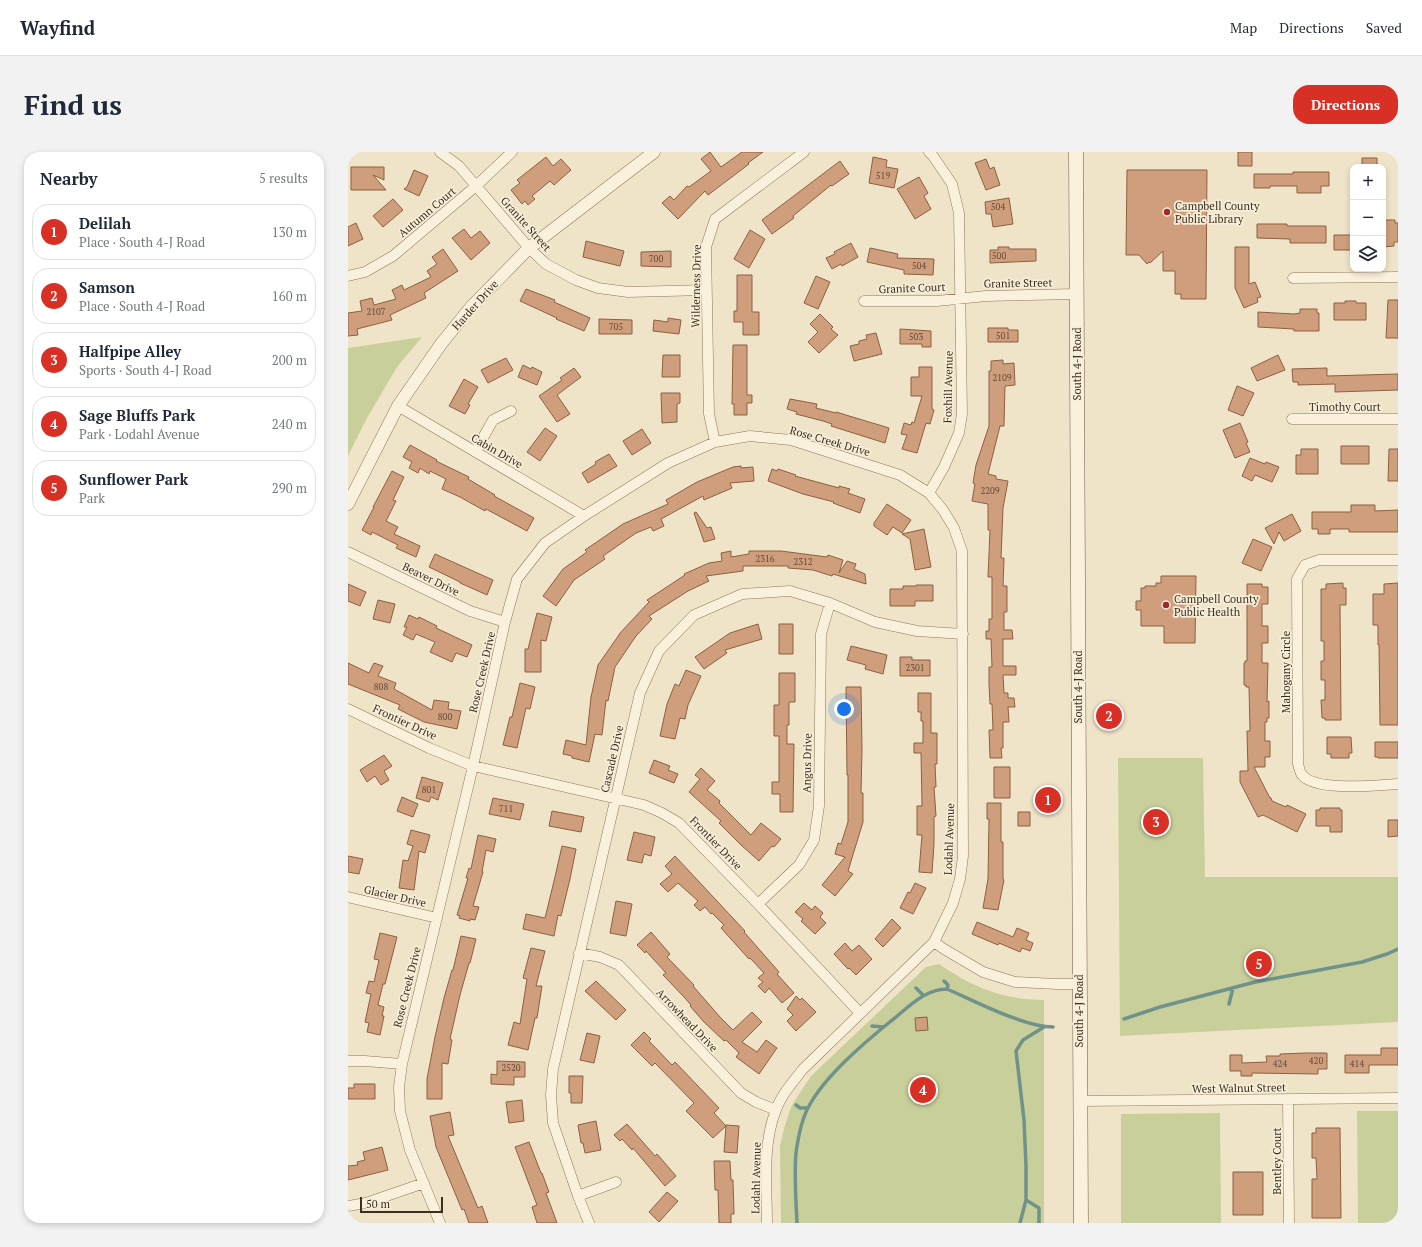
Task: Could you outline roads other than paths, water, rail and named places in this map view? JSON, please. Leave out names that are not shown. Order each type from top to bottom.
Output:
[{"type":"main road","name":"South 4-J Road","points":[[1076,152],[1081,1223]]},
{"type":"street","name":"Granite Street","points":[[440,152],[459,166],[529,248],[546,264],[576,280],[598,288],[628,292],[706,290]]},
{"type":"street","name":"Autumn Court","points":[[348,276],[365,272],[393,256],[476,186],[512,152]]},
{"type":"street","name":"Harder Drive","points":[[348,504],[398,406],[441,344],[471,307],[529,248],[654,152]]},
{"type":"street","name":"Wilderness Drive","points":[[715,442],[709,414],[706,247],[716,219],[804,152]]},
{"type":"street","points":[[929,152],[952,184],[959,213],[961,298]]},
{"type":"street","points":[[1293,278],[1398,277]]},
{"type":"street","name":"Granite Street","points":[[961,298],[1077,294]]},
{"type":"street","name":"Granite Court","points":[[864,301],[937,300],[961,298]]},
{"type":"street","name":"Foxhill Avenue","points":[[929,493],[944,467],[958,433],[962,414],[961,298]]},
{"type":"street","name":"Cabin Drive","points":[[398,406],[584,516]]},
{"type":"street","points":[[475,452],[492,420],[511,411]]},
{"type":"street","name":"Timothy Court","points":[[1292,419],[1398,419]]},
{"type":"street","name":"Rose Creek Drive","points":[[440,1223],[410,1150],[400,1111],[402,1064],[473,766],[505,622],[517,579],[545,543],[584,516],[668,463],[715,442],[750,436],[791,440],[900,475],[929,493]]},
{"type":"street","name":"Lodahl Avenue","points":[[767,1223],[767,1155],[770,1134],[776,1110],[788,1088],[803,1069],[934,942],[953,903],[960,879],[963,856],[962,551],[954,528],[944,510],[929,493]]},
{"type":"street","name":"Beaver Drive","points":[[348,552],[470,611],[505,622]]},
{"type":"street","name":"Mahogany Circle","points":[[1398,560],[1319,560],[1305,565],[1297,579],[1297,594],[1298,764],[1302,775],[1313,783],[1329,786],[1398,784]]},
{"type":"street","name":"Cascade Drive","points":[[589,1223],[578,1196],[553,1123],[551,1095],[552,1069],[640,692],[659,651],[694,614],[742,594],[790,591],[830,603],[875,622],[917,631],[963,634]]},
{"type":"street","name":"Angus Drive","points":[[758,904],[799,865],[814,840],[819,806],[822,634],[830,603]]},
{"type":"street","name":"Frontier Drive","points":[[349,712],[473,766],[644,805],[679,823],[758,904],[860,1013]]},
{"type":"street","name":"Glacier Drive","points":[[348,897],[437,918]]},
{"type":"street","points":[[934,942],[944,950],[983,972],[1008,980],[1015,982],[1079,984]]},
{"type":"street","name":"Arrowhead Drive","points":[[579,953],[600,957],[619,965],[741,1093],[776,1110]]},
{"type":"street","points":[[348,1061],[402,1064]]},
{"type":"street","name":"West Walnut Street","points":[[1080,1101],[1398,1098]]},
{"type":"street","name":"Bentley Court","points":[[1288,1100],[1289,1223]]},
{"type":"street","points":[[578,1196],[616,1182]]},
{"type":"street","points":[[348,1206],[366,1203],[424,1183]]},
{"type":"waterway","points":[[1124,1019],[1160,1007],[1255,982],[1362,962],[1398,949]]},
{"type":"waterway","points":[[944,981],[948,985],[947,989]]},
{"type":"waterway","points":[[916,988],[923,995]]},
{"type":"waterway","points":[[1229,1004],[1233,988]]},
{"type":"waterway","points":[[797,1223],[795,1161],[799,1135],[806,1111],[825,1083],[846,1060],[910,1005],[931,992],[947,989],[1014,1018],[1028,1023],[1053,1027]]},
{"type":"waterway","points":[[872,1026],[883,1027]]},
{"type":"waterway","points":[[1020,1223],[1026,1200],[1026,1166],[1024,1120],[1016,1051],[1023,1040],[1044,1027]]},
{"type":"waterway","points":[[796,1105],[800,1108],[808,1108]]},
{"type":"waterway","points":[[1026,1200],[1039,1208],[1039,1223]]},
{"type":"place","name":"Campbell County Public Library","points":[[1167,212]]},
{"type":"place","name":"Campbell County Public Health","points":[[1166,605]]},
{"type":"place","name":"Samson","points":[[1109,716]]},
{"type":"place","name":"Delilah","points":[[1048,800]]},
{"type":"place","name":"Halfpipe Alley","points":[[1156,822]]},
{"type":"place","name":"Sunflower Park","points":[[1259,964]]},
{"type":"place","name":"Sage Bluffs Park","points":[[923,1090]]}]
